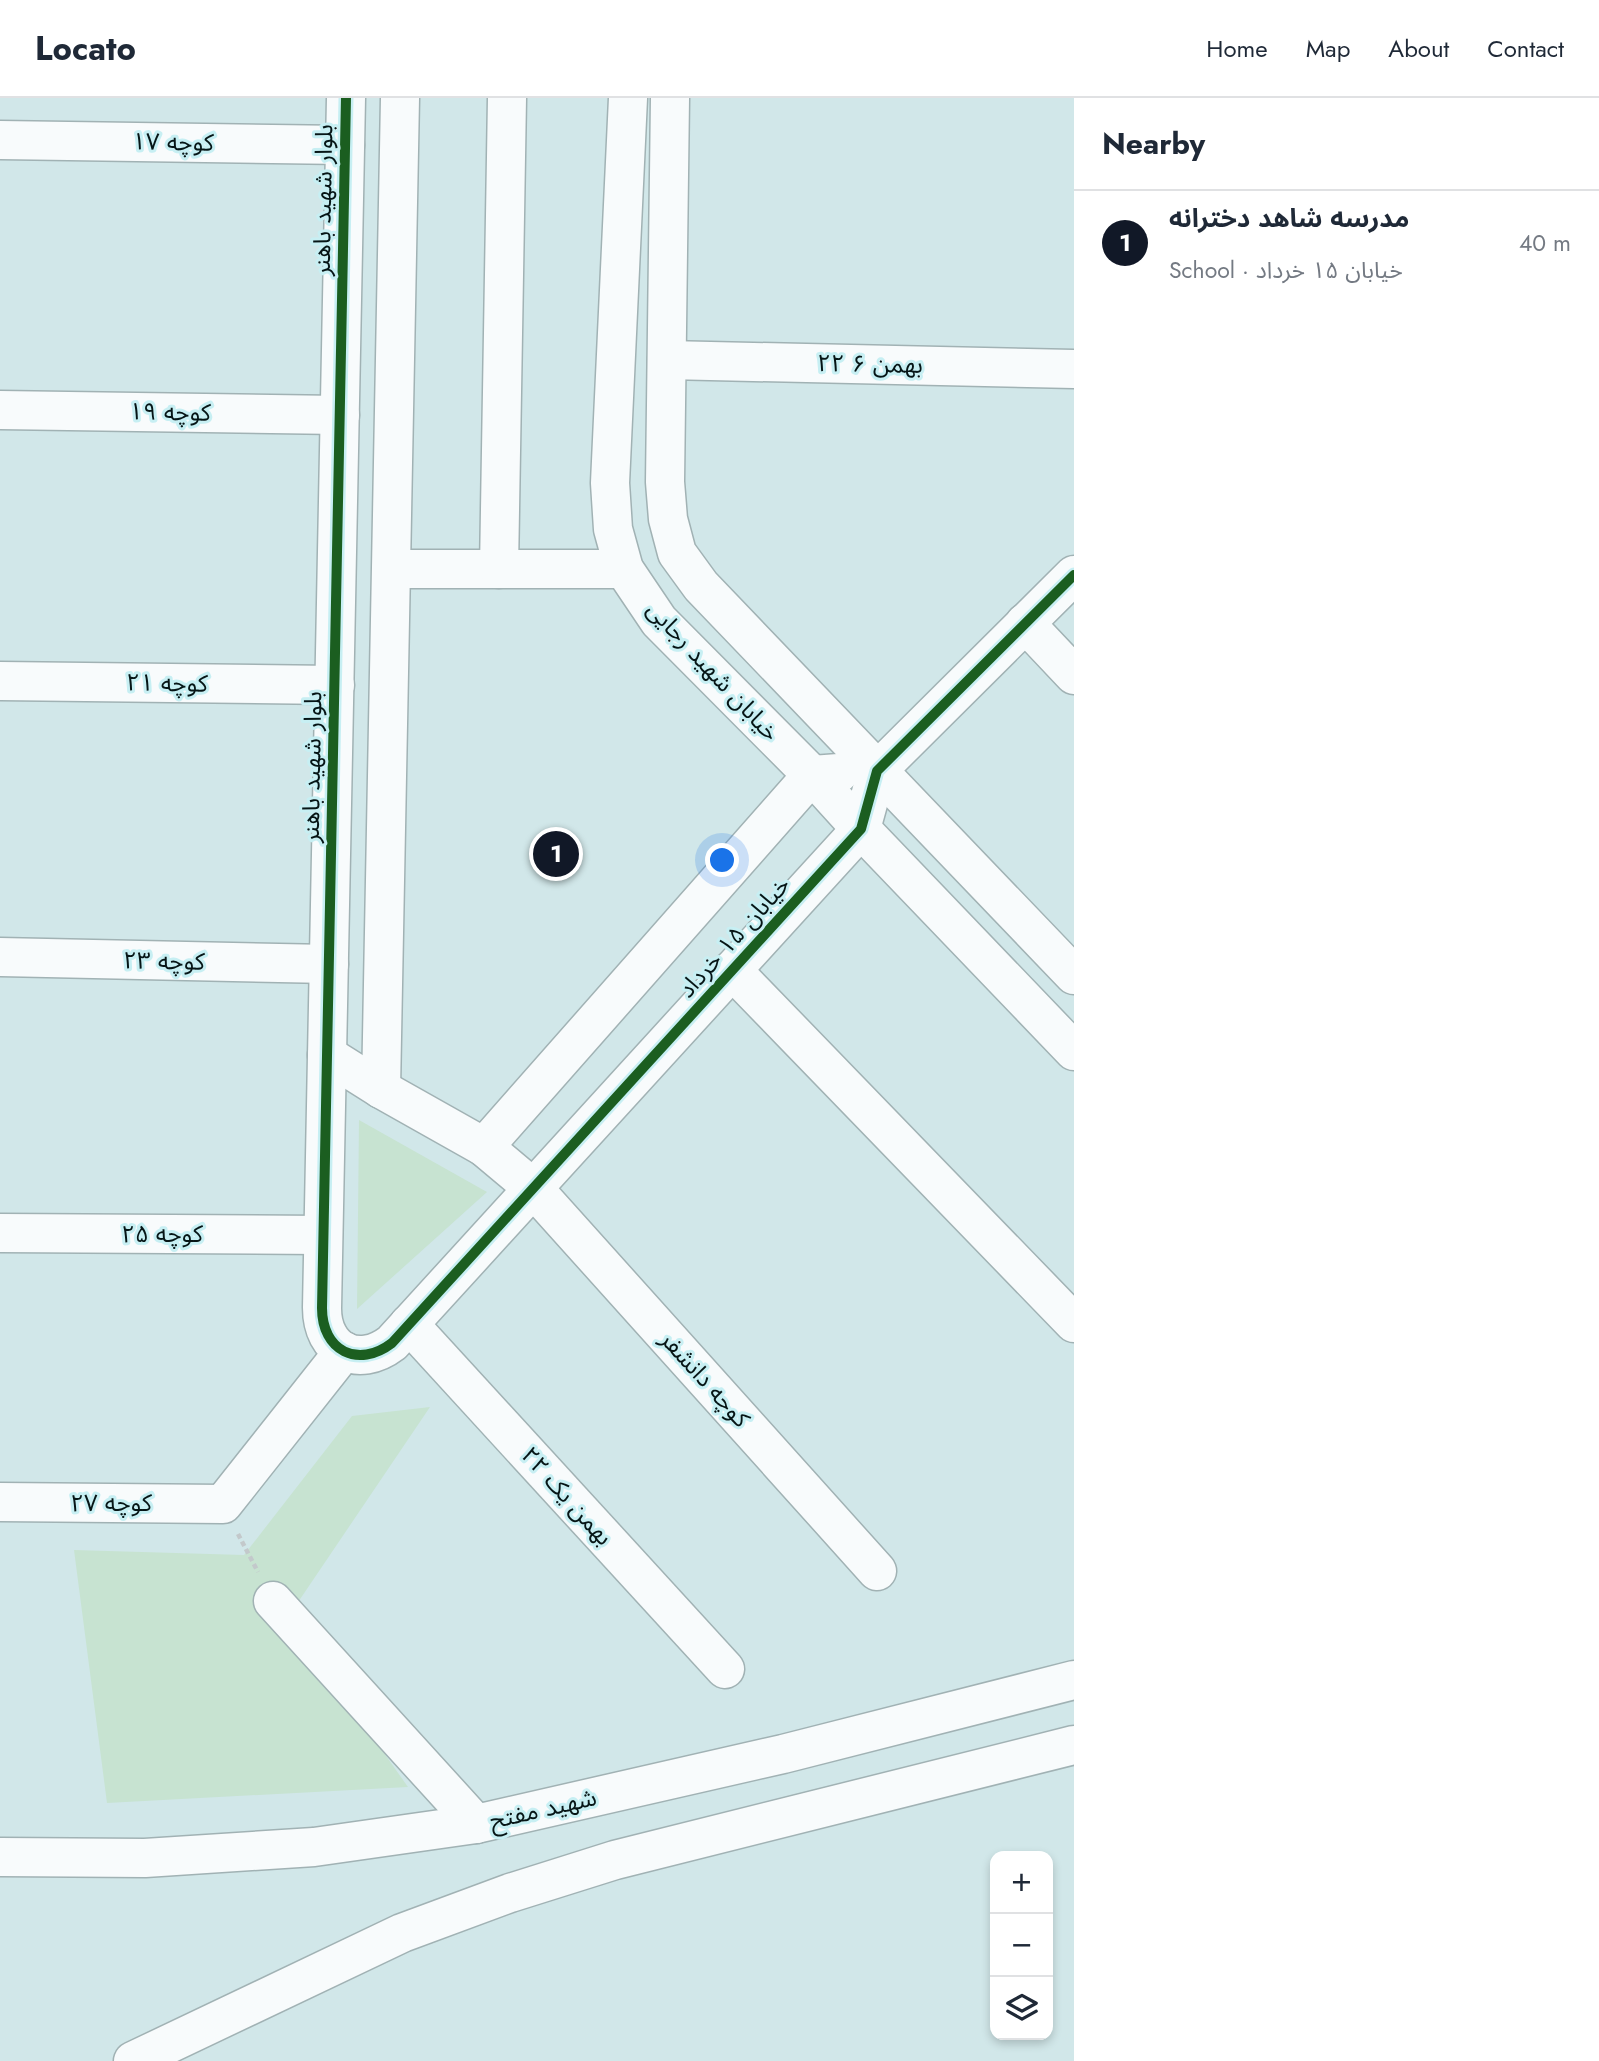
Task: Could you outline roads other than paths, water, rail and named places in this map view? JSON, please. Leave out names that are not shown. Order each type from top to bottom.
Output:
[{"type":"street","name":"بلوار شهید باهنر","points":[[344,1351],[326,1334],[322,1321],[346,98]]},
{"type":"street","points":[[381,1089],[400,98]]},
{"type":"street","points":[[499,569],[507,98]]},
{"type":"street","name":"خیابان شهید رجایی","points":[[628,98],[610,483],[613,529],[624,569],[659,621],[812,775],[1074,1051]]},
{"type":"street","name":"خیابان شهید رجایی","points":[[670,98],[665,482],[667,519],[677,553],[701,586],[1074,975]]},
{"type":"street","name":"کوچه ۱۷","points":[[0,140],[345,145]]},
{"type":"street","name":"۲۲ بهمن ۶","points":[[667,360],[1074,369]]},
{"type":"street","name":"کوچه ۱۹","points":[[0,410],[340,415]]},
{"type":"street","points":[[392,569],[624,569]]},
{"type":"street","name":"خیابان ۱۵ خرداد","points":[[409,1324],[861,829],[877,771],[1074,575]]},
{"type":"street","points":[[1025,624],[1074,675]]},
{"type":"street","name":"کوچه ۲۱","points":[[0,681],[335,685]]},
{"type":"street","points":[[812,775],[877,771]]},
{"type":"street","name":"خیابان ۱۵ خرداد","points":[[484,1147],[812,775]]},
{"type":"street","name":"کوچه ۲۳","points":[[0,957],[329,964]]},
{"type":"street","points":[[732,970],[1074,1323]]},
{"type":"street","name":"کوچه دانشفر","points":[[327,1055],[484,1147],[533,1188],[877,1571]]},
{"type":"street","name":"کوچه ۲۵","points":[[0,1233],[323,1235]]},
{"type":"street","points":[[344,1351],[369,1355],[382,1351],[409,1324]]},
{"type":"street","name":"۲۲ بهمن یک","points":[[409,1324],[725,1669]]},
{"type":"street","name":"کوچه ۲۷","points":[[0,1502],[223,1504],[344,1351]]},
{"type":"street","points":[[273,1601],[476,1824]]},
{"type":"street","name":"شهید مفتح","points":[[0,1857],[145,1858],[314,1847],[476,1824],[783,1754],[1074,1681]]},
{"type":"street","points":[[133,2061],[402,1933],[510,1893],[615,1860],[1074,1745]]},
{"type":"place","name":"مدرسه شاهد دخترانه","points":[[556,854]]}]
